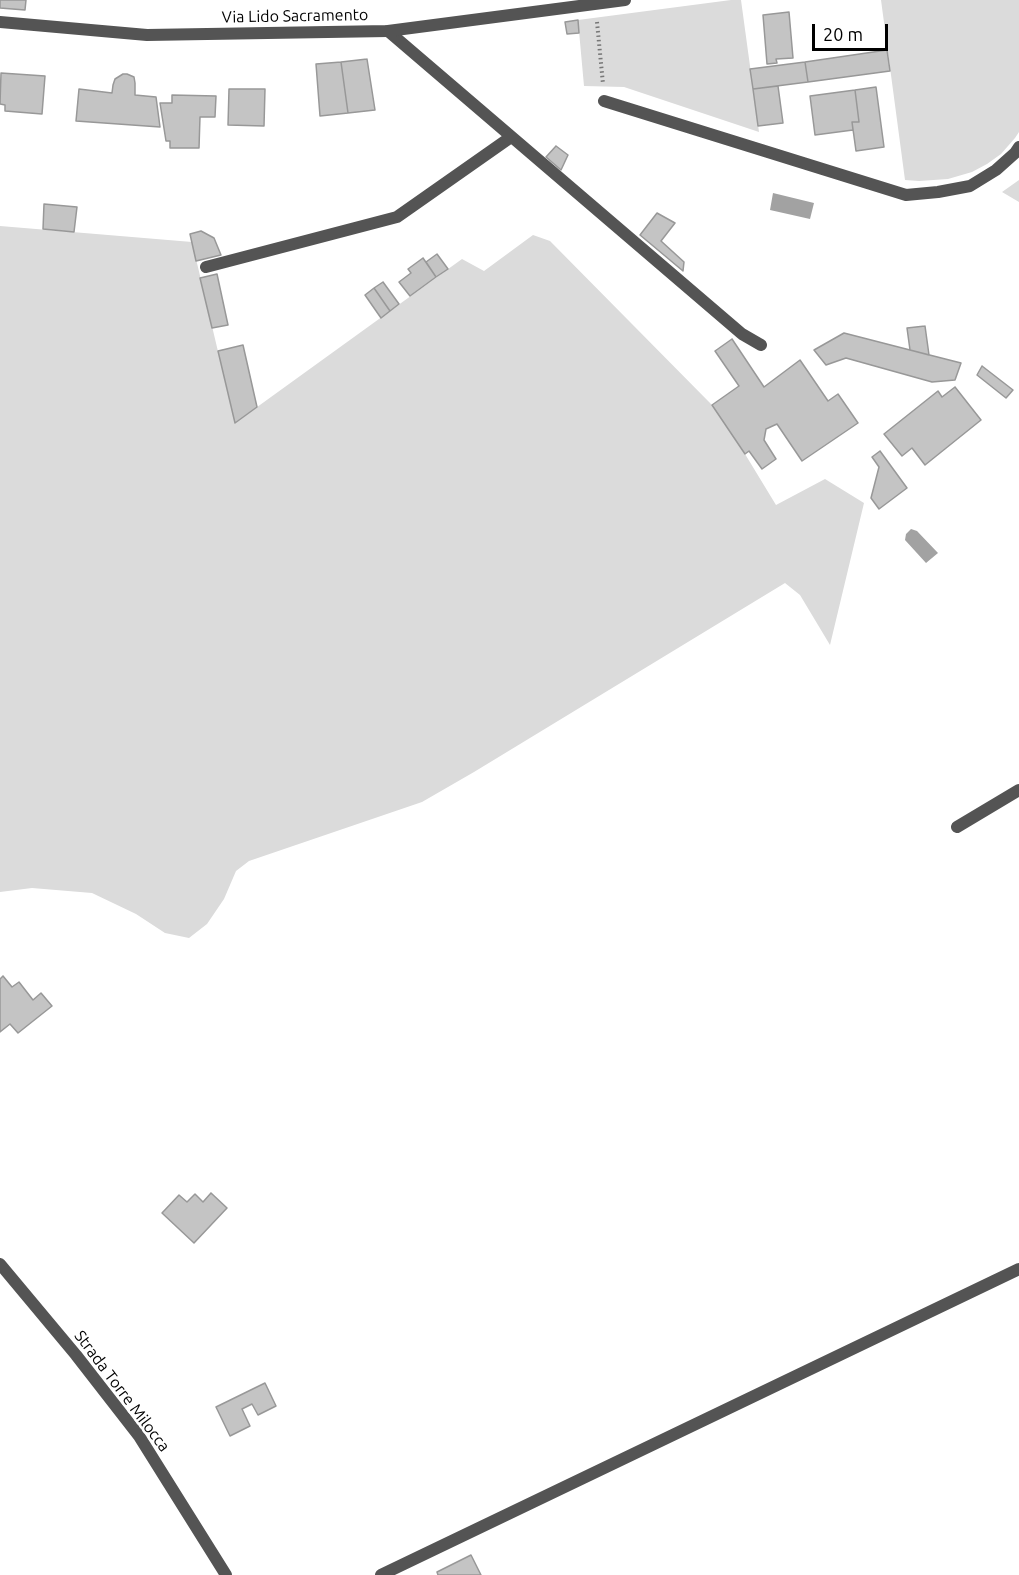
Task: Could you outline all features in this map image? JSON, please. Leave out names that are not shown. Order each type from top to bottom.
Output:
[{"type":"street","name":"Via Lido Sacramento","points":[[0,22],[147,35],[388,31],[625,0]]},
{"type":"street","points":[[388,31],[742,334],[761,345]]},
{"type":"street","points":[[604,101],[906,195],[970,186],[996,170],[1019,147]]},
{"type":"street","points":[[206,267],[397,217],[511,137]]},
{"type":"street","points":[[957,827],[1019,790]]},
{"type":"street","name":"Strada Torre Milocca","points":[[0,1264],[76,1355],[139,1436],[226,1575]]},
{"type":"street","points":[[381,1575],[1019,1269]]},
{"type":"path","points":[[596,4],[604,101]]},
{"type":"shaded area","points":[[741,0],[759,132],[624,87],[584,86],[578,20]]},
{"type":"shaded area","points":[[881,0],[1019,0],[1019,132],[1001,154],[987,164],[972,172],[948,179],[905,180]]},
{"type":"shaded area","points":[[1019,180],[1019,202],[1002,192]]},
{"type":"shaded area","points":[[773,193],[814,203],[810,219],[770,210]]},
{"type":"shaded area","points":[[0,226],[192,242],[235,423],[462,259],[484,271],[533,235],[550,241],[712,405],[776,505],[825,479],[864,503],[830,645],[800,595],[785,583],[422,802],[249,861],[236,871],[224,899],[207,924],[189,938],[165,933],[136,914],[92,893],[32,888],[0,892]]},
{"type":"shaded area","points":[[911,529],[917,531],[938,553],[926,563],[905,540],[906,534]]},
{"type":"building","points":[[0,0],[26,0],[25,10],[0,8]]},
{"type":"building","points":[[789,12],[793,58],[776,59],[777,63],[767,64],[763,15]]},
{"type":"building","points":[[578,20],[579,33],[567,34],[565,22]]},
{"type":"building","points":[[887,50],[890,71],[808,82],[805,62]]},
{"type":"building","points":[[367,59],[375,110],[348,113],[341,62]]},
{"type":"building","points":[[341,62],[348,113],[320,116],[316,64]]},
{"type":"building","points":[[805,62],[808,82],[753,89],[750,69]]},
{"type":"building","points":[[1,73],[45,76],[42,114],[5,111],[5,105],[0,104]]},
{"type":"building","points":[[123,74],[134,77],[135,95],[156,97],[160,127],[76,121],[79,89],[112,93],[115,79]]},
{"type":"building","points":[[778,86],[783,123],[758,126],[753,89]]},
{"type":"building","points":[[876,87],[884,147],[856,151],[852,122],[859,122],[855,90]]},
{"type":"building","points":[[229,89],[265,89],[264,126],[228,125]]},
{"type":"building","points":[[855,90],[859,122],[852,122],[853,130],[815,135],[810,96]]},
{"type":"building","points":[[172,95],[216,96],[215,117],[200,117],[199,148],[170,148],[170,141],[166,141],[160,103],[172,103]]},
{"type":"building","points":[[556,146],[568,155],[561,170],[546,157]]},
{"type":"building","points":[[44,204],[77,207],[74,232],[43,229]]},
{"type":"building","points":[[657,213],[675,223],[661,241],[684,262],[683,271],[640,235]]},
{"type":"building","points":[[201,231],[214,238],[221,255],[196,261],[190,234]]},
{"type":"building","points":[[437,254],[448,269],[436,277],[426,262]]},
{"type":"building","points":[[423,258],[436,277],[410,296],[399,282],[411,273],[408,269]]},
{"type":"building","points":[[217,274],[228,325],[212,328],[200,278]]},
{"type":"building","points":[[383,282],[399,304],[390,311],[374,288]]},
{"type":"building","points":[[374,288],[390,311],[381,318],[365,295]]},
{"type":"building","points":[[925,326],[929,355],[910,350],[907,328]]},
{"type":"building","points":[[844,333],[961,363],[955,380],[932,382],[846,358],[826,365],[814,350]]},
{"type":"building","points":[[732,339],[764,387],[800,360],[828,401],[838,394],[858,423],[802,461],[777,424],[766,429],[764,440],[776,459],[762,469],[749,451],[745,454],[712,405],[739,386],[715,351]]},
{"type":"building","points":[[243,345],[257,407],[235,423],[218,351]]},
{"type":"building","points":[[982,366],[1013,390],[1006,398],[977,375]]},
{"type":"building","points":[[955,387],[981,420],[925,465],[912,448],[902,456],[884,434],[938,391],[942,397]]},
{"type":"building","points":[[880,451],[907,488],[879,509],[871,498],[879,467],[872,457]]},
{"type":"building","points":[[3,976],[12,987],[19,982],[33,1000],[41,993],[52,1006],[18,1033],[10,1024],[0,1032],[0,979]]},
{"type":"building","points":[[211,1193],[227,1208],[194,1243],[162,1213],[179,1195],[187,1202],[195,1194],[203,1202]]},
{"type":"building","points":[[265,1383],[276,1406],[258,1415],[252,1404],[242,1409],[250,1426],[230,1436],[216,1407]]},
{"type":"building","points":[[471,1555],[481,1575],[438,1575],[437,1572]]}]
